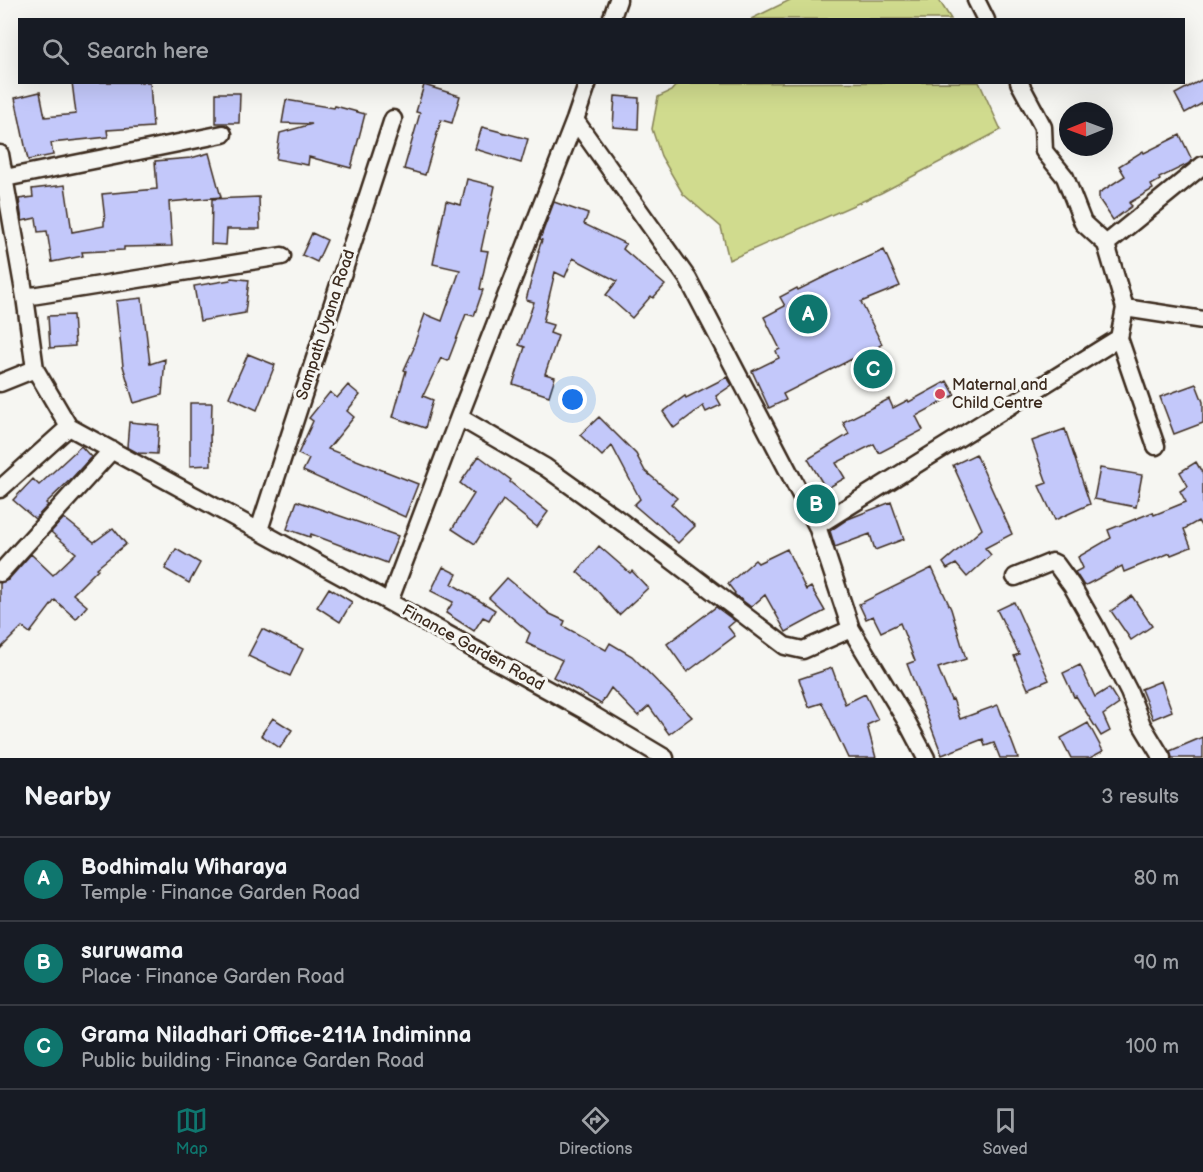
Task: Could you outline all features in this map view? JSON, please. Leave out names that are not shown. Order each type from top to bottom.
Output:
[{"type":"street","points":[[612,18],[618,0]]},
{"type":"street","points":[[976,0],[985,18]]},
{"type":"street","name":"Finance Garden Road","points":[[587,84],[389,602],[586,711],[665,758]]},
{"type":"street","points":[[1020,84],[1042,128],[1044,151],[1065,177],[1083,223],[1106,244],[1125,308],[1119,338],[1156,446]]},
{"type":"street","name":"Sampath Uyana Road","points":[[259,530],[393,119]]},
{"type":"street","points":[[575,120],[688,279],[817,526],[851,629],[926,758]]},
{"type":"street","points":[[5,178],[223,135]]},
{"type":"street","points":[[0,154],[5,178],[6,224],[25,297],[35,369],[69,427],[389,602]]},
{"type":"street","points":[[1106,244],[1203,165]]},
{"type":"street","points":[[25,297],[282,256]]},
{"type":"street","points":[[1125,308],[1203,320]]},
{"type":"street","points":[[817,526],[1119,338]]},
{"type":"street","points":[[0,383],[35,369]]},
{"type":"street","points":[[459,417],[545,467],[785,646],[803,650],[851,629]]},
{"type":"street","points":[[0,489],[69,427]]},
{"type":"street","points":[[0,573],[112,450]]},
{"type":"street","points":[[1015,577],[1052,562],[1056,564],[1072,586],[1095,626],[1129,692],[1142,725],[1162,758]]},
{"type":"green space","points":[[790,0],[939,0],[950,18],[753,18]]},
{"type":"green space","points":[[677,84],[980,84],[1001,130],[881,193],[729,260],[721,227],[683,194],[661,156],[652,129],[658,97],[671,91]]},
{"type":"building","points":[[1203,79],[1203,103],[1185,113],[1175,94]]},
{"type":"building","points":[[72,84],[150,84],[153,127],[107,130],[108,137],[51,143],[53,155],[28,160],[15,98],[40,92],[45,117],[76,114]]},
{"type":"building","points":[[424,85],[460,96],[452,123],[441,120],[425,175],[404,169],[420,113],[416,112]]},
{"type":"building","points":[[216,93],[240,93],[239,123],[216,123]]},
{"type":"building","points":[[615,96],[639,98],[638,129],[613,127]]},
{"type":"building","points":[[286,100],[334,108],[335,106],[365,114],[351,168],[309,157],[308,165],[276,159],[280,133],[312,124],[282,123]]},
{"type":"building","points":[[482,127],[528,139],[521,163],[475,149]]},
{"type":"building","points":[[1180,135],[1192,160],[1159,178],[1160,180],[1151,185],[1153,189],[1129,203],[1132,206],[1113,220],[1099,199],[1099,193],[1125,176],[1119,166],[1143,151],[1144,153]]},
{"type":"building","points":[[209,153],[221,197],[169,202],[172,246],[124,247],[124,250],[82,252],[83,256],[52,262],[47,231],[38,232],[36,218],[22,221],[19,199],[33,197],[32,189],[65,185],[72,232],[104,226],[102,194],[157,189],[155,161],[191,158]]},
{"type":"building","points":[[467,179],[495,186],[481,250],[488,251],[480,289],[483,290],[474,316],[466,314],[448,361],[441,358],[423,396],[433,400],[425,428],[393,417],[406,371],[404,370],[425,314],[442,321],[460,270],[433,264],[446,201],[461,205]]},
{"type":"building","points":[[259,197],[260,229],[227,229],[226,245],[211,244],[212,199]]},
{"type":"building","points":[[554,202],[588,214],[584,224],[626,244],[623,249],[665,285],[653,298],[651,296],[632,318],[606,295],[617,281],[573,258],[565,277],[555,272],[543,322],[553,325],[550,333],[558,336],[545,374],[555,377],[549,396],[513,384],[525,347],[519,345],[534,302],[526,300],[542,240],[540,239]]},
{"type":"building","points":[[312,233],[327,240],[317,262],[302,255]]},
{"type":"building","points":[[884,250],[900,286],[861,302],[882,344],[879,346],[891,374],[866,386],[852,359],[783,394],[786,400],[769,408],[752,371],[779,358],[776,351],[780,349],[764,317],[785,306],[780,297]]},
{"type":"building","points":[[231,278],[249,280],[245,313],[200,321],[194,286]]},
{"type":"building","points":[[142,298],[150,364],[165,359],[162,395],[134,403],[123,366],[116,301]]},
{"type":"building","points":[[73,315],[75,346],[50,348],[48,316]]},
{"type":"building","points":[[248,354],[275,365],[257,410],[229,397]]},
{"type":"building","points":[[727,377],[732,385],[716,396],[721,405],[706,412],[703,406],[674,428],[663,412],[685,396],[686,398]]},
{"type":"building","points":[[947,381],[955,395],[916,416],[923,430],[879,453],[874,444],[836,463],[845,478],[826,489],[808,459],[849,434],[843,422],[889,399],[893,408],[908,400],[909,402]]},
{"type":"building","points":[[1196,384],[1203,402],[1203,423],[1174,434],[1160,397]]},
{"type":"building","points":[[348,385],[360,395],[347,411],[354,417],[328,449],[418,484],[405,517],[303,471],[309,459],[298,454],[313,421],[309,418],[330,392],[337,398]]},
{"type":"building","points":[[190,403],[212,403],[211,465],[190,466]]},
{"type":"building","points":[[599,417],[636,454],[645,471],[677,498],[671,504],[695,526],[678,543],[634,505],[640,499],[612,446],[602,456],[580,435]]},
{"type":"building","points":[[129,422],[159,425],[157,454],[138,453],[127,447]]},
{"type":"building","points":[[1065,429],[1090,504],[1055,520],[1039,486],[1047,483],[1032,441]]},
{"type":"building","points":[[81,446],[91,457],[46,503],[48,505],[35,519],[13,500],[33,479],[39,485]]},
{"type":"building","points":[[976,454],[1012,534],[985,548],[991,555],[967,577],[956,564],[947,569],[943,563],[982,529],[953,465]]},
{"type":"building","points":[[479,456],[548,512],[537,527],[503,500],[475,544],[452,529],[474,494],[460,483]]},
{"type":"building","points":[[1196,462],[1203,474],[1203,529],[1198,521],[1184,529],[1191,547],[1124,572],[1122,566],[1084,586],[1075,572],[1083,568],[1078,557],[1111,538],[1108,530],[1186,502],[1180,491],[1188,486],[1180,472]]},
{"type":"building","points":[[1100,468],[1142,475],[1136,507],[1094,499]]},
{"type":"building","points":[[297,501],[398,536],[387,563],[311,534],[310,537],[287,529]]},
{"type":"building","points":[[891,502],[904,539],[875,550],[870,534],[835,547],[830,531],[848,519]]},
{"type":"building","points":[[64,518],[94,542],[113,528],[126,544],[97,568],[73,594],[87,606],[76,619],[55,600],[30,633],[22,627],[0,649],[0,583],[8,580],[31,554],[53,575],[76,553],[51,532]]},
{"type":"building","points":[[599,546],[630,573],[632,571],[648,588],[619,615],[577,572]]},
{"type":"building","points":[[176,549],[200,563],[189,583],[165,569]]},
{"type":"building","points":[[787,549],[806,590],[811,587],[825,611],[786,632],[765,595],[751,607],[734,594],[728,584],[755,560],[758,563]]},
{"type":"building","points":[[443,567],[457,574],[452,584],[495,610],[489,620],[483,617],[474,631],[446,613],[453,602],[431,591]]},
{"type":"building","points":[[932,568],[951,609],[966,659],[938,668],[951,700],[953,699],[960,719],[998,705],[1018,758],[1000,758],[994,743],[985,746],[983,739],[942,755],[907,664],[915,661],[900,623],[881,632],[873,616],[866,619],[859,604]]},
{"type":"building","points":[[507,578],[550,614],[565,621],[563,626],[606,650],[610,643],[632,656],[692,717],[669,734],[649,706],[638,716],[611,688],[601,704],[553,677],[562,660],[526,643],[530,633],[489,598]]},
{"type":"building","points":[[329,588],[352,602],[340,622],[317,607]]},
{"type":"building","points":[[1132,596],[1152,626],[1131,640],[1111,611]]},
{"type":"building","points":[[1014,602],[1049,680],[1028,689],[1014,656],[1019,654],[997,610]]},
{"type":"building","points":[[716,607],[735,621],[728,627],[735,636],[687,672],[667,644]]},
{"type":"building","points":[[262,629],[303,649],[290,676],[248,656]]},
{"type":"building","points":[[1080,665],[1095,697],[1109,688],[1119,704],[1103,715],[1110,731],[1101,736],[1076,696],[1074,697],[1063,673]]},
{"type":"building","points":[[832,668],[845,704],[865,694],[878,720],[867,725],[876,758],[848,758],[822,703],[809,707],[799,679]]},
{"type":"building","points":[[1161,681],[1172,711],[1153,719],[1141,689]]},
{"type":"building","points":[[273,718],[292,730],[280,748],[261,735]]},
{"type":"building","points":[[1088,723],[1103,751],[1090,758],[1071,758],[1061,738]]},
{"type":"building","points":[[1203,737],[1203,758],[1172,758],[1170,751]]},
{"type":"place","name":"Bodhimalu Wiharaya","points":[[808,314]]},
{"type":"place","name":"Grama Niladhari Office-211A Indiminna","points":[[873,369]]},
{"type":"place","name":"Maternal and Child Centre","points":[[940,394]]},
{"type":"place","name":"suruwama","points":[[816,504]]}]
